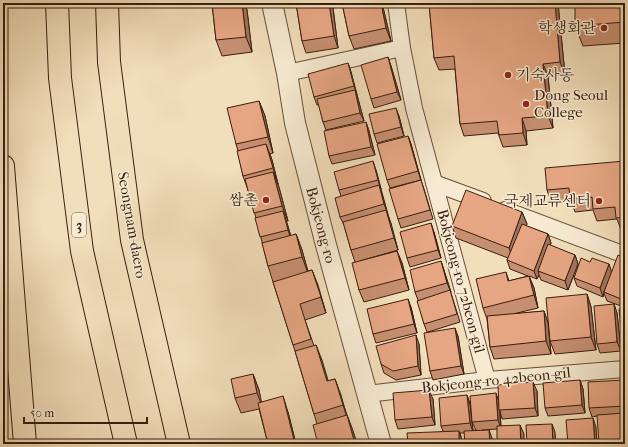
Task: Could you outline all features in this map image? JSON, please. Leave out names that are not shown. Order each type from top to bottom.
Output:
[{"type":"main road","name":"3","points":[[57,3],[60,78],[82,251],[126,444]]},
{"type":"main road","name":"Seongnam-daero","points":[[107,3],[109,62],[132,240],[179,444]]},
{"type":"main road","points":[[3,166],[25,444]]},
{"type":"street","name":"Bokjeong-ro","points":[[272,3],[287,73],[295,123],[326,246],[382,444]]},
{"type":"street","name":"Bokjeong-ro 72beon-gil","points":[[396,3],[402,48],[414,108],[487,380]]},
{"type":"street","points":[[287,73],[402,48]]},
{"type":"street","name":"Bokjeong-ro 72beon-gil","points":[[434,183],[625,255]]},
{"type":"street","name":"Bokjeong-ro 42beon-gil","points":[[367,394],[487,380],[625,368]]},
{"type":"building","points":[[212,3],[242,3],[246,37],[216,40]]},
{"type":"building","points":[[296,3],[329,3],[334,36],[302,41]]},
{"type":"building","points":[[342,3],[381,3],[386,28],[349,36]]},
{"type":"building","name":"기숙사동","points":[[429,3],[555,3],[560,62],[543,64],[548,116],[522,118],[523,133],[499,135],[497,121],[460,124],[454,56],[434,58]]},
{"type":"building","points":[[575,3],[625,3],[625,22],[575,26]]},
{"type":"building","points":[[388,57],[397,92],[371,99],[361,65]]},
{"type":"building","points":[[348,63],[354,86],[314,97],[308,74]]},
{"type":"building","points":[[355,90],[360,113],[323,122],[317,99]]},
{"type":"building","points":[[259,101],[268,137],[236,144],[227,108]]},
{"type":"building","points":[[396,108],[401,127],[374,134],[369,114]]},
{"type":"building","points":[[366,122],[371,147],[329,156],[324,131]]},
{"type":"building","points":[[408,136],[418,171],[387,180],[377,144]]},
{"type":"building","points":[[266,144],[273,168],[243,176],[237,151]]},
{"type":"building","points":[[373,161],[378,180],[339,190],[334,172]]},
{"type":"building","name":"국제교류센터","points":[[625,161],[625,217],[616,218],[615,207],[593,209],[592,197],[570,199],[569,188],[547,190],[545,168]]},
{"type":"building","points":[[273,172],[282,206],[254,213],[245,179]]},
{"type":"building","points":[[421,180],[430,210],[398,219],[389,189]]},
{"type":"building","points":[[379,185],[384,204],[340,217],[335,198]]},
{"type":"building","points":[[466,190],[522,212],[509,248],[452,226]]},
{"type":"building","points":[[386,210],[394,238],[351,250],[343,222]]},
{"type":"building","points":[[283,211],[288,230],[260,237],[255,218]]},
{"type":"building","points":[[431,223],[438,250],[407,258],[400,232]]},
{"type":"building","points":[[522,224],[548,234],[534,271],[507,260]]},
{"type":"building","points":[[296,234],[302,257],[268,266],[262,243]]},
{"type":"building","points":[[548,244],[575,255],[565,281],[538,271]]},
{"type":"building","points":[[397,251],[405,278],[359,290],[352,263]]},
{"type":"building","points":[[618,255],[625,258],[625,288],[621,299],[604,292]]},
{"type":"building","points":[[581,258],[590,262],[592,258],[609,264],[600,288],[574,278]]},
{"type":"building","points":[[441,261],[447,283],[415,292],[410,270]]},
{"type":"building","points":[[312,270],[321,297],[300,304],[311,339],[293,345],[273,282]]},
{"type":"building","points":[[506,272],[508,281],[529,276],[534,295],[483,308],[476,279]]},
{"type":"building","points":[[450,290],[457,314],[424,324],[417,301]]},
{"type":"building","points":[[587,294],[591,337],[550,341],[546,298]]},
{"type":"building","points":[[408,299],[414,324],[373,334],[367,309]]},
{"type":"building","points":[[614,304],[617,342],[597,344],[594,306]]},
{"type":"building","points":[[625,308],[625,339],[622,340],[619,309]]},
{"type":"building","points":[[544,311],[546,341],[490,347],[487,316]]},
{"type":"building","points":[[455,328],[461,366],[430,371],[424,333]]},
{"type":"building","points":[[416,335],[418,366],[393,371],[381,364],[376,346]]},
{"type":"building","points":[[316,345],[327,381],[335,379],[343,405],[314,414],[295,351]]},
{"type":"building","points":[[253,374],[257,393],[235,398],[231,379]]},
{"type":"building","points":[[580,380],[582,405],[545,408],[543,383]]},
{"type":"building","points":[[625,380],[625,406],[589,408],[588,382]]},
{"type":"building","points":[[533,382],[535,408],[499,410],[498,385]]},
{"type":"building","points":[[429,390],[432,417],[395,420],[393,393]]},
{"type":"building","points":[[496,393],[498,420],[472,422],[470,396]]},
{"type":"building","points":[[467,395],[470,423],[441,426],[439,398]]},
{"type":"building","points":[[283,396],[295,444],[268,444],[258,403]]},
{"type":"building","points":[[625,413],[625,444],[599,444],[597,415]]},
{"type":"building","points":[[347,415],[355,444],[318,444],[313,425]]},
{"type":"building","points":[[593,418],[595,444],[568,444],[566,420]]},
{"type":"building","points":[[552,424],[553,444],[527,444],[526,425]]},
{"type":"building","points":[[520,425],[521,444],[497,444],[497,426]]},
{"type":"building","points":[[489,430],[490,444],[465,444],[464,431]]},
{"type":"building","points":[[459,431],[459,444],[408,444],[407,433]]},
{"type":"place","name":"학생회관","points":[[604,28]]},
{"type":"place","name":"기숙사동","points":[[508,75]]},
{"type":"place","name":"Dong Seoul College","points":[[526,104]]},
{"type":"place","name":"쌈촌","points":[[266,200]]},
{"type":"place","name":"국제교류센터","points":[[599,201]]}]
